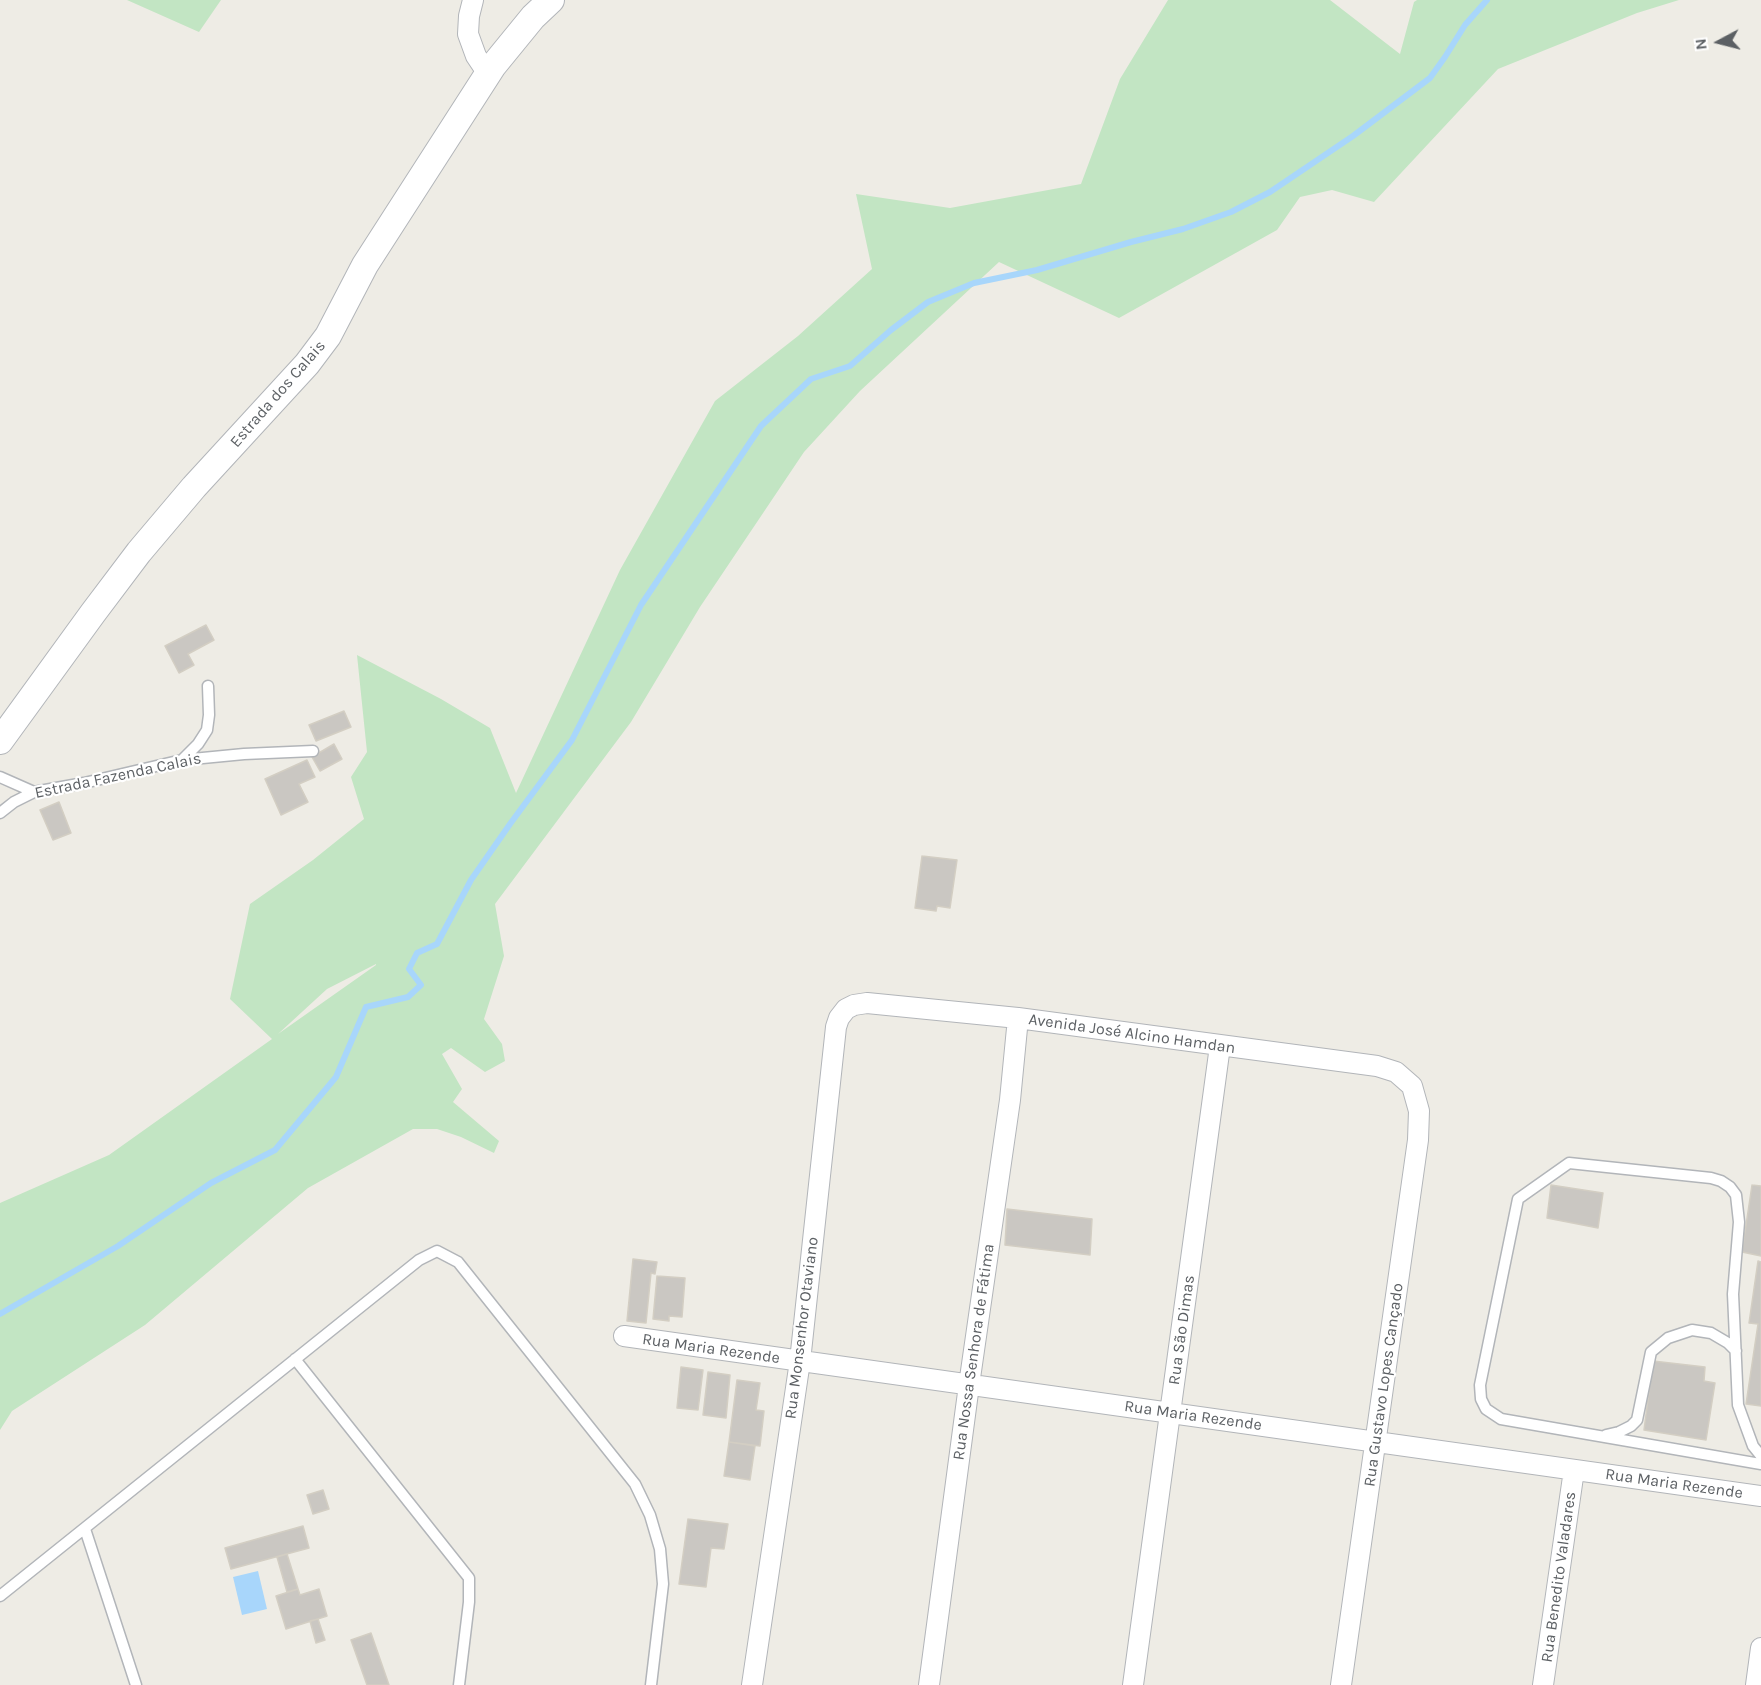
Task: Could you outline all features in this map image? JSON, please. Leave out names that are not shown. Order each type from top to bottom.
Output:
[{"type":"street","points":[[473,0],[468,33],[476,56],[488,74]]},
{"type":"street","name":"Estrada dos Calais","points":[[0,741],[139,552],[194,487],[307,364],[328,336],[354,283],[381,238],[488,74],[533,17],[551,0]]},
{"type":"street","name":"Avenida José Alcino Hamdan","points":[[846,1009],[867,1003],[1018,1018],[1377,1066],[1396,1072],[1412,1086]]},
{"type":"street","name":"Rua Monsenhor Otaviano","points":[[752,1685],[800,1361],[836,1027],[846,1009]]},
{"type":"street","name":"Rua Nossa Senhora de Fátima","points":[[929,1685],[1010,1100],[1018,1018]]},
{"type":"street","name":"Rua São Dimas","points":[[1133,1685],[1220,1046]]},
{"type":"street","name":"Rua Gustavo Lopes Cançado","points":[[1341,1685],[1418,1140],[1419,1111],[1412,1086]]},
{"type":"street","name":"Rua Maria Rezende","points":[[624,1336],[1761,1496]]},
{"type":"street","name":"Rua Benedito Valadares","points":[[1543,1685],[1574,1470]]},
{"type":"street","points":[[1756,1685],[1761,1648]]},
{"type":"lane","points":[[182,760],[198,744],[207,730],[208,686]]},
{"type":"lane","name":"Estrada Fazenda Calais","points":[[0,813],[14,802],[34,792],[182,760],[313,751]]},
{"type":"lane","points":[[0,777],[34,792]]},
{"type":"lane","points":[[1761,1456],[1753,1446],[1738,1405],[1733,1294],[1739,1222],[1736,1195],[1730,1187],[1711,1178],[1569,1163],[1518,1199],[1480,1385],[1481,1399],[1486,1410],[1501,1419],[1761,1464]]},
{"type":"lane","points":[[0,1596],[419,1260],[437,1251],[458,1262],[635,1484],[650,1515],[660,1549],[663,1584],[651,1685]]},
{"type":"lane","points":[[1600,1436],[1619,1432],[1637,1420],[1651,1352],[1668,1338],[1692,1330],[1711,1333],[1728,1343],[1736,1351]]},
{"type":"lane","points":[[296,1359],[469,1578],[469,1602],[459,1685]]},
{"type":"lane","points":[[85,1529],[136,1685]]},
{"type":"green space","points":[[127,0],[221,0],[199,32]]},
{"type":"green space","points":[[1168,0],[1330,0],[1400,54],[1414,2],[1417,0],[1679,0],[1637,13],[1498,69],[1374,202],[1332,190],[1300,197],[1277,230],[1119,318],[999,262],[860,391],[804,452],[700,607],[631,722],[495,904],[504,956],[484,1019],[502,1044],[505,1061],[485,1072],[451,1048],[442,1054],[462,1089],[453,1102],[499,1141],[494,1153],[461,1137],[437,1129],[413,1129],[308,1188],[145,1325],[12,1411],[0,1430],[0,1203],[109,1155],[272,1039],[230,999],[250,904],[313,860],[364,819],[351,777],[367,752],[357,655],[441,699],[490,728],[516,793],[620,570],[715,401],[798,336],[872,269],[856,194],[950,208],[1081,184],[1120,79]],"holes":[[[376,965],[278,1034],[327,989]]]},
{"type":"water","points":[[258,1571],[267,1609],[242,1615],[233,1577]]},
{"type":"building","points":[[206,625],[214,640],[188,654],[194,665],[179,673],[165,646]]},
{"type":"building","points":[[344,711],[351,727],[316,741],[309,725]]},
{"type":"building","points":[[334,744],[342,759],[320,771],[312,757]]},
{"type":"building","points":[[307,760],[315,777],[299,784],[308,802],[281,815],[265,779]]},
{"type":"building","points":[[59,802],[71,833],[53,840],[40,810]]},
{"type":"building","points":[[922,856],[957,860],[950,908],[937,906],[936,911],[915,908]]},
{"type":"building","points":[[1551,1185],[1603,1193],[1598,1228],[1547,1218]]},
{"type":"building","points":[[1752,1185],[1761,1186],[1761,1256],[1742,1252]]},
{"type":"building","points":[[1007,1209],[1092,1219],[1090,1255],[1005,1245]]},
{"type":"building","points":[[633,1259],[657,1262],[655,1274],[651,1273],[646,1323],[627,1321]]},
{"type":"building","points":[[1758,1261],[1761,1262],[1761,1406],[1746,1404],[1758,1324],[1749,1323]]},
{"type":"building","points":[[657,1276],[685,1278],[682,1317],[669,1316],[669,1321],[653,1319]]},
{"type":"building","points":[[1653,1361],[1705,1367],[1704,1381],[1715,1383],[1706,1440],[1644,1430]]},
{"type":"building","points":[[681,1367],[703,1370],[698,1410],[677,1408]]},
{"type":"building","points":[[708,1372],[730,1375],[726,1418],[703,1415]]},
{"type":"building","points":[[737,1380],[760,1383],[756,1410],[764,1411],[760,1446],[729,1442]]},
{"type":"building","points":[[729,1442],[755,1446],[750,1480],[724,1476]]},
{"type":"building","points":[[323,1490],[329,1509],[313,1514],[307,1495]]},
{"type":"building","points":[[688,1519],[728,1524],[724,1549],[711,1548],[706,1587],[679,1584]]},
{"type":"building","points":[[303,1526],[309,1548],[231,1569],[225,1548]]},
{"type":"building","points":[[287,1554],[298,1589],[287,1592],[277,1557]]},
{"type":"building","points":[[298,1589],[300,1595],[319,1589],[327,1616],[286,1629],[276,1596]]},
{"type":"building","points":[[318,1619],[325,1640],[316,1643],[310,1621]]},
{"type":"building","points":[[371,1633],[389,1685],[367,1685],[351,1640]]},
{"type":"waterway","points":[[0,1314],[118,1246],[211,1183],[275,1150],[336,1077],[366,1007],[408,997],[421,985],[409,969],[417,953],[437,944],[471,880],[572,740],[641,605],[761,426],[811,379],[850,366],[891,330],[928,302],[974,283],[1037,270],[1183,229],[1231,212],[1270,192],[1353,136],[1430,78],[1465,25],[1487,0]]}]
